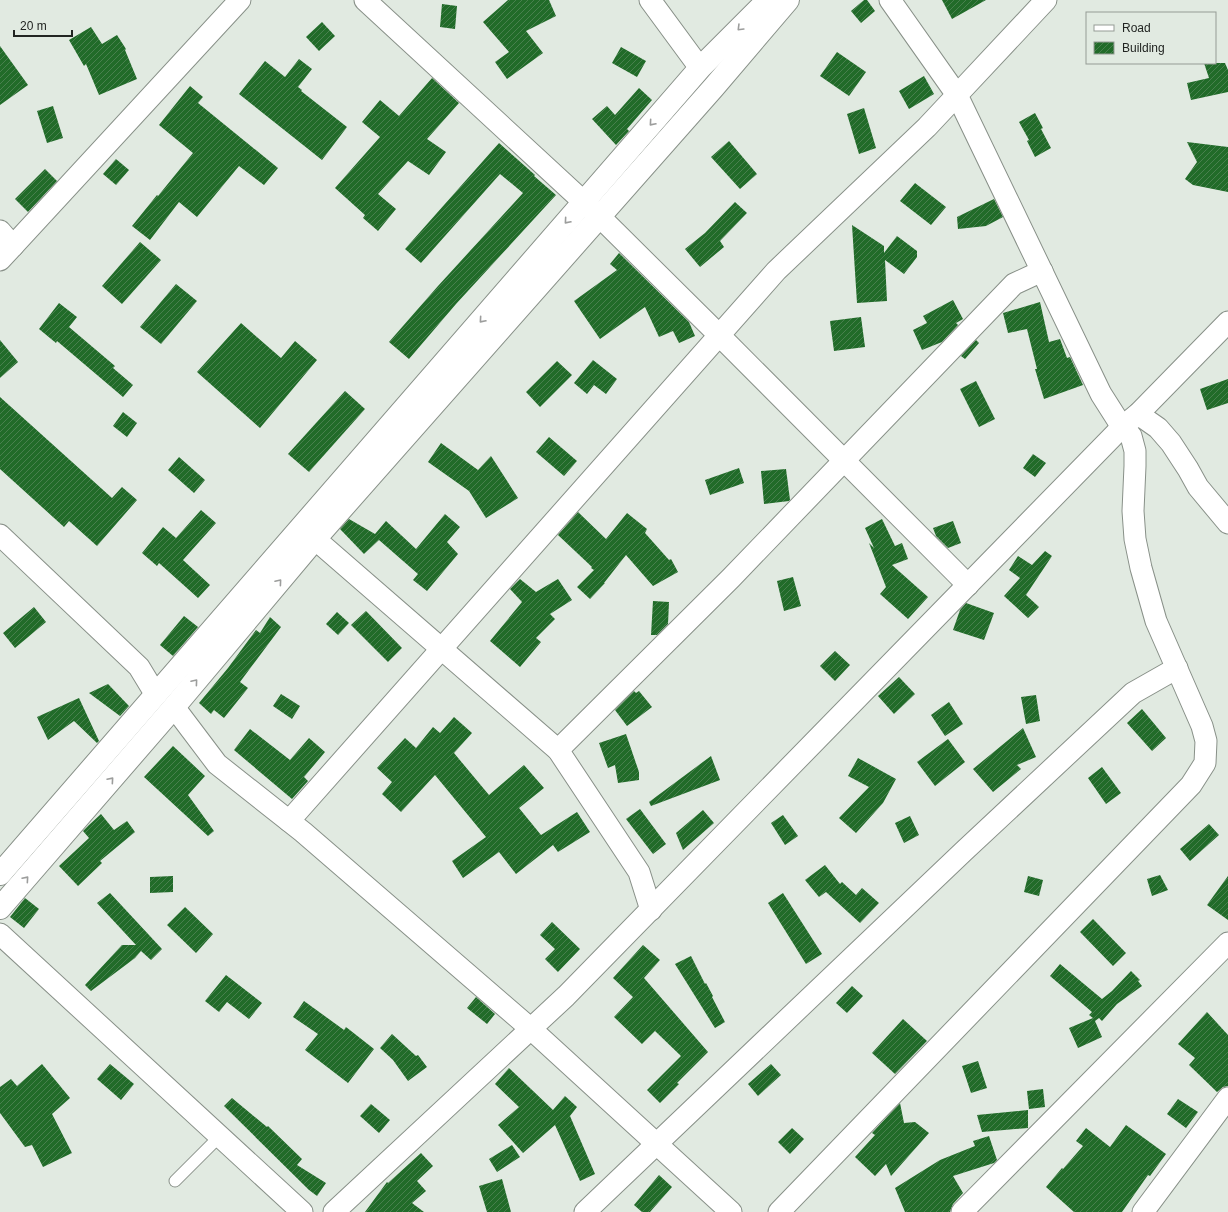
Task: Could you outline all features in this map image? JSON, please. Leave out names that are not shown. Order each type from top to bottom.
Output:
[{"type":"street","points":[[4,246],[240,0]]},
{"type":"street","points":[[365,0],[600,217],[968,585]]},
{"type":"street","points":[[650,0],[700,68]]},
{"type":"street","points":[[0,908],[174,707],[309,533],[583,202],[700,68],[768,0]]},
{"type":"street","points":[[0,874],[156,695],[309,533],[600,217],[788,0]]},
{"type":"street","points":[[779,1212],[1191,786],[1205,763],[1206,741],[1202,726],[1156,620],[1141,568],[1135,539],[1133,511],[1135,451],[1131,436],[1122,427],[1101,394],[957,95],[890,0]]},
{"type":"street","points":[[289,821],[776,271],[927,127],[1046,0]]},
{"type":"street","points":[[558,750],[731,578],[1014,284],[1042,272]]},
{"type":"street","points":[[334,1212],[566,996],[1122,427],[1138,414],[1228,322]]},
{"type":"street","points":[[1138,414],[1158,428],[1188,469],[1198,488],[1228,523]]},
{"type":"street","points":[[309,533],[558,750],[639,872],[651,910]]},
{"type":"street","points":[[0,534],[139,667],[156,695]]},
{"type":"street","points":[[585,1212],[964,851],[1133,693],[1177,668]]},
{"type":"street","points":[[174,707],[217,764],[289,821],[531,1028],[731,1212]]},
{"type":"street","points":[[0,934],[302,1212]]},
{"type":"street","points":[[962,1212],[1228,943]]},
{"type":"street","points":[[1143,1212],[1228,1098]]},
{"type":"lane","points":[[175,1182],[220,1136]]},
{"type":"building","points":[[508,0],[549,0],[556,16],[526,31],[543,53],[507,79],[495,62],[509,52],[483,22]]},
{"type":"building","points":[[864,0],[867,0],[875,11],[861,23],[851,11]]},
{"type":"building","points":[[942,0],[986,0],[952,19]]},
{"type":"building","points":[[442,4],[457,6],[455,29],[440,27]]},
{"type":"building","points":[[322,22],[335,36],[319,51],[306,37]]},
{"type":"building","points":[[91,27],[102,44],[117,35],[126,49],[125,50],[137,79],[99,95],[86,64],[84,66],[69,40]]},
{"type":"building","points":[[0,46],[28,85],[0,105]]},
{"type":"building","points":[[621,47],[646,61],[637,77],[612,63]]},
{"type":"building","points":[[837,52],[866,72],[849,96],[820,76]]},
{"type":"building","points":[[299,59],[312,69],[298,87],[302,90],[301,91],[347,127],[322,160],[239,94],[265,61],[285,77]]},
{"type":"building","points":[[1225,63],[1228,70],[1228,92],[1191,100],[1187,83],[1209,78],[1204,64]]},
{"type":"building","points":[[924,76],[934,94],[909,109],[899,91]]},
{"type":"building","points":[[432,78],[459,103],[427,139],[446,152],[429,175],[408,161],[378,194],[396,209],[378,231],[363,218],[365,215],[335,188],[380,137],[362,122],[380,100],[399,116]]},
{"type":"building","points":[[190,86],[203,97],[198,103],[278,168],[264,185],[239,166],[197,217],[179,202],[150,240],[132,226],[193,153],[159,125]]},
{"type":"building","points":[[639,88],[652,100],[627,129],[629,131],[616,145],[592,119],[607,106],[615,115]]},
{"type":"building","points":[[53,106],[63,138],[47,143],[37,111]]},
{"type":"building","points":[[864,108],[876,148],[859,154],[847,114]]},
{"type":"building","points":[[1035,113],[1051,148],[1035,157],[1027,141],[1029,140],[1019,122]]},
{"type":"building","points":[[729,141],[757,174],[740,189],[711,157]]},
{"type":"building","points":[[1187,142],[1228,147],[1228,192],[1193,185],[1185,179],[1197,162]]},
{"type":"building","points":[[499,143],[556,195],[456,304],[409,359],[389,342],[523,193],[500,174],[421,263],[405,249]]},
{"type":"building","points":[[116,159],[129,170],[116,185],[103,174]]},
{"type":"building","points":[[45,169],[57,181],[28,212],[15,199]]},
{"type":"building","points":[[915,183],[946,207],[931,225],[900,201]]},
{"type":"building","points":[[994,199],[1003,217],[986,226],[958,229],[957,217]]},
{"type":"building","points":[[735,202],[747,213],[720,241],[724,247],[700,267],[685,249],[705,233]]},
{"type":"building","points":[[852,225],[884,246],[884,253],[897,236],[917,251],[917,257],[904,274],[885,260],[887,301],[857,303]]},
{"type":"building","points":[[140,242],[161,260],[122,304],[102,286]]},
{"type":"building","points":[[619,253],[689,322],[695,336],[679,343],[673,331],[659,337],[645,307],[600,339],[574,301],[617,270],[610,264]]},
{"type":"building","points":[[176,284],[197,301],[161,344],[140,327]]},
{"type":"building","points":[[953,300],[963,319],[956,323],[958,325],[942,342],[922,350],[913,330],[927,323],[923,316]]},
{"type":"building","points":[[1040,302],[1049,342],[1060,339],[1067,358],[1070,357],[1083,385],[1044,399],[1035,369],[1037,369],[1027,329],[1008,333],[1003,313]]},
{"type":"building","points":[[59,303],[77,317],[69,327],[115,366],[113,368],[133,385],[123,397],[57,341],[56,343],[39,329]]},
{"type":"building","points":[[861,317],[865,347],[834,351],[830,321]]},
{"type":"building","points":[[241,323],[281,358],[295,341],[317,360],[260,428],[197,372]]},
{"type":"building","points":[[0,340],[18,362],[0,378]]},
{"type":"building","points":[[976,340],[979,343],[965,359],[961,356]]},
{"type":"building","points":[[593,360],[617,379],[606,394],[594,385],[587,394],[574,383]]},
{"type":"building","points":[[557,361],[572,375],[540,407],[526,392]]},
{"type":"building","points":[[1228,379],[1228,403],[1207,410],[1200,389]]},
{"type":"building","points":[[976,381],[995,419],[979,427],[960,389]]},
{"type":"building","points":[[345,391],[365,409],[309,472],[288,454]]},
{"type":"building","points":[[0,397],[112,498],[122,487],[137,500],[97,546],[69,521],[64,527],[0,469]]},
{"type":"building","points":[[123,412],[137,423],[127,437],[113,426]]},
{"type":"building","points":[[549,437],[577,461],[564,476],[536,452]]},
{"type":"building","points":[[441,443],[478,470],[491,456],[518,498],[486,518],[469,491],[428,462]]},
{"type":"building","points":[[1033,454],[1046,463],[1035,477],[1023,468]]},
{"type":"building","points":[[179,457],[205,480],[194,493],[168,470]]},
{"type":"building","points":[[739,468],[744,483],[710,495],[705,480]]},
{"type":"building","points":[[786,469],[790,500],[764,504],[761,471]]},
{"type":"building","points":[[201,510],[216,523],[183,560],[210,585],[198,598],[159,563],[157,566],[142,553],[163,527],[176,538]]},
{"type":"building","points":[[578,512],[606,539],[627,513],[647,529],[645,533],[669,560],[671,559],[678,572],[653,586],[626,555],[605,583],[590,599],[577,587],[594,570],[558,535]]},
{"type":"building","points":[[445,514],[460,527],[447,542],[458,554],[427,591],[413,580],[418,574],[379,540],[364,554],[340,529],[349,519],[375,534],[386,521],[416,549]]},
{"type":"building","points":[[882,519],[895,546],[902,543],[908,559],[892,565],[928,597],[908,619],[880,594],[886,587],[869,543],[874,548],[865,528]]},
{"type":"building","points":[[953,521],[961,543],[948,548],[936,536],[933,528]]},
{"type":"building","points":[[1045,551],[1052,556],[1026,595],[1039,607],[1028,618],[1004,596],[1020,578],[1009,570],[1018,556],[1032,565]]},
{"type":"building","points":[[793,577],[801,606],[784,611],[777,581]]},
{"type":"building","points":[[520,579],[536,592],[558,579],[572,600],[550,614],[555,619],[536,638],[541,642],[520,667],[490,641],[522,602],[510,589]]},
{"type":"building","points":[[653,601],[669,602],[668,624],[657,635],[651,635]]},
{"type":"building","points":[[966,603],[994,613],[984,640],[953,630],[960,610]]},
{"type":"building","points":[[34,607],[46,622],[15,648],[3,633]]},
{"type":"building","points":[[366,611],[402,648],[388,662],[351,625]]},
{"type":"building","points":[[337,612],[349,623],[338,635],[326,624]]},
{"type":"building","points":[[184,616],[198,627],[173,656],[160,645]]},
{"type":"building","points":[[270,617],[281,627],[240,682],[248,688],[224,718],[214,710],[211,714],[199,703],[228,668],[256,630],[260,633]]},
{"type":"building","points":[[835,651],[850,665],[835,681],[820,666]]},
{"type":"building","points":[[899,677],[915,694],[894,714],[878,696]]},
{"type":"building","points":[[108,684],[129,706],[120,716],[89,693]]},
{"type":"building","points":[[634,691],[636,693],[639,691],[652,707],[627,726],[615,710]]},
{"type":"building","points":[[281,694],[300,706],[292,719],[273,706]]},
{"type":"building","points":[[1036,695],[1040,721],[1026,724],[1021,697]]},
{"type":"building","points":[[79,698],[99,741],[97,743],[74,721],[48,740],[37,717]]},
{"type":"building","points":[[949,702],[963,724],[945,736],[931,715]]},
{"type":"building","points":[[1142,709],[1166,738],[1152,751],[1127,723]]},
{"type":"building","points":[[454,717],[472,733],[454,753],[489,795],[524,765],[544,788],[519,808],[541,835],[577,812],[590,832],[558,852],[553,845],[516,874],[499,852],[463,878],[452,861],[486,837],[435,775],[401,812],[382,794],[392,782],[377,768],[405,738],[416,748],[433,727],[440,733]]},
{"type":"building","points":[[1023,728],[1036,757],[1017,765],[1021,769],[993,792],[973,769]]},
{"type":"building","points":[[250,729],[290,760],[309,738],[325,752],[304,777],[308,781],[292,799],[234,750]]},
{"type":"building","points":[[626,734],[639,772],[639,780],[618,783],[615,765],[608,768],[599,743]]},
{"type":"building","points":[[948,739],[965,762],[935,786],[917,762]]},
{"type":"building","points":[[173,746],[205,776],[188,795],[214,831],[208,836],[144,777]]},
{"type":"building","points":[[711,756],[720,780],[651,806],[649,802]]},
{"type":"building","points":[[858,758],[896,779],[883,803],[856,833],[839,818],[869,787],[848,776]]},
{"type":"building","points":[[1102,767],[1121,793],[1106,804],[1088,778]]},
{"type":"building","points":[[640,809],[666,844],[653,854],[626,819]]},
{"type":"building","points":[[703,810],[714,823],[683,850],[676,833]]},
{"type":"building","points":[[101,814],[114,830],[127,821],[135,832],[100,861],[102,863],[78,886],[59,866],[89,838],[83,831]]},
{"type":"building","points":[[783,815],[798,836],[785,845],[771,823]]},
{"type":"building","points":[[910,816],[919,835],[904,843],[895,823]]},
{"type":"building","points":[[1209,824],[1219,835],[1190,861],[1180,849]]},
{"type":"building","points":[[825,865],[840,884],[842,882],[856,895],[862,888],[879,903],[860,923],[826,892],[819,897],[805,880]]},
{"type":"building","points":[[1160,875],[1168,890],[1152,896],[1147,879]]},
{"type":"building","points":[[173,876],[173,892],[150,893],[150,877]]},
{"type":"building","points":[[1028,876],[1043,880],[1039,896],[1024,892]]},
{"type":"building","points":[[1228,876],[1228,920],[1207,905]]},
{"type":"building","points":[[110,893],[162,949],[151,960],[141,951],[135,958],[91,991],[85,985],[122,945],[136,945],[97,903]]},
{"type":"building","points":[[783,893],[822,954],[806,964],[768,903]]},
{"type":"building","points":[[25,898],[39,909],[24,928],[10,917]]},
{"type":"building","points":[[185,907],[213,934],[196,953],[167,925]]},
{"type":"building","points":[[1093,919],[1126,953],[1113,966],[1080,932]]},
{"type":"building","points":[[552,922],[580,949],[558,972],[545,959],[555,949],[540,935]]},
{"type":"building","points":[[643,945],[660,960],[644,978],[708,1052],[677,1083],[679,1084],[660,1103],[647,1090],[681,1056],[655,1031],[642,1044],[614,1017],[633,997],[613,978]]},
{"type":"building","points":[[691,956],[705,984],[706,983],[713,996],[712,997],[725,1022],[715,1028],[675,964]]},
{"type":"building","points":[[1060,964],[1102,999],[1131,971],[1140,980],[1138,981],[1142,986],[1117,1004],[1102,1021],[1099,1018],[1095,1021],[1102,1037],[1078,1048],[1069,1028],[1093,1018],[1089,1015],[1092,1012],[1050,976]]},
{"type":"building","points":[[226,975],[262,1003],[249,1019],[227,1002],[219,1012],[205,1001]]},
{"type":"building","points":[[852,986],[863,996],[847,1013],[836,1003]]},
{"type":"building","points":[[476,997],[495,1014],[487,1024],[467,1008]]},
{"type":"building","points":[[304,1001],[344,1030],[346,1027],[374,1049],[348,1083],[305,1050],[318,1034],[293,1017]]},
{"type":"building","points":[[1207,1012],[1228,1035],[1228,1086],[1223,1087],[1217,1092],[1189,1065],[1195,1058],[1178,1044]]},
{"type":"building","points":[[903,1019],[927,1041],[895,1074],[872,1053]]},
{"type":"building","points":[[392,1034],[416,1056],[418,1055],[427,1067],[408,1081],[393,1060],[380,1048]]},
{"type":"building","points":[[978,1061],[987,1088],[971,1093],[962,1066]]},
{"type":"building","points":[[42,1064],[70,1098],[52,1114],[72,1153],[43,1167],[32,1145],[25,1147],[0,1113],[0,1087],[11,1079],[17,1086]]},
{"type":"building","points":[[110,1064],[134,1084],[121,1100],[97,1079]]},
{"type":"building","points":[[771,1064],[781,1075],[758,1096],[748,1084]]},
{"type":"building","points":[[509,1068],[553,1110],[565,1096],[577,1107],[570,1116],[595,1174],[580,1181],[555,1125],[523,1153],[498,1125],[519,1107],[495,1084]]},
{"type":"building","points":[[1043,1089],[1045,1107],[1029,1109],[1027,1091]]},
{"type":"building","points":[[232,1098],[267,1127],[268,1126],[302,1159],[297,1165],[326,1183],[317,1196],[309,1190],[224,1106]]},
{"type":"building","points":[[1178,1099],[1198,1112],[1186,1128],[1167,1114]]},
{"type":"building","points":[[900,1103],[904,1123],[915,1122],[929,1133],[891,1176],[886,1164],[875,1176],[855,1157],[875,1135],[872,1133]]},
{"type":"building","points":[[371,1104],[390,1120],[379,1133],[360,1116]]},
{"type":"building","points":[[1028,1110],[1028,1128],[982,1132],[977,1115]]},
{"type":"building","points":[[1126,1125],[1166,1154],[1150,1176],[1148,1175],[1122,1212],[1074,1212],[1046,1187],[1083,1146],[1076,1141],[1086,1128],[1110,1147]]},
{"type":"building","points":[[792,1128],[804,1139],[790,1154],[778,1142]]},
{"type":"building","points":[[989,1136],[997,1160],[994,1163],[953,1176],[963,1193],[953,1204],[950,1212],[905,1212],[895,1188],[940,1160],[975,1146],[973,1141]]},
{"type":"building","points":[[512,1145],[520,1157],[497,1172],[489,1159]]},
{"type":"building","points":[[421,1153],[433,1166],[417,1181],[426,1191],[412,1203],[424,1212],[365,1212],[387,1182],[388,1183]]},
{"type":"building","points":[[659,1175],[672,1187],[650,1212],[642,1212],[634,1205]]},
{"type":"building","points":[[502,1179],[511,1212],[487,1212],[479,1186]]}]
